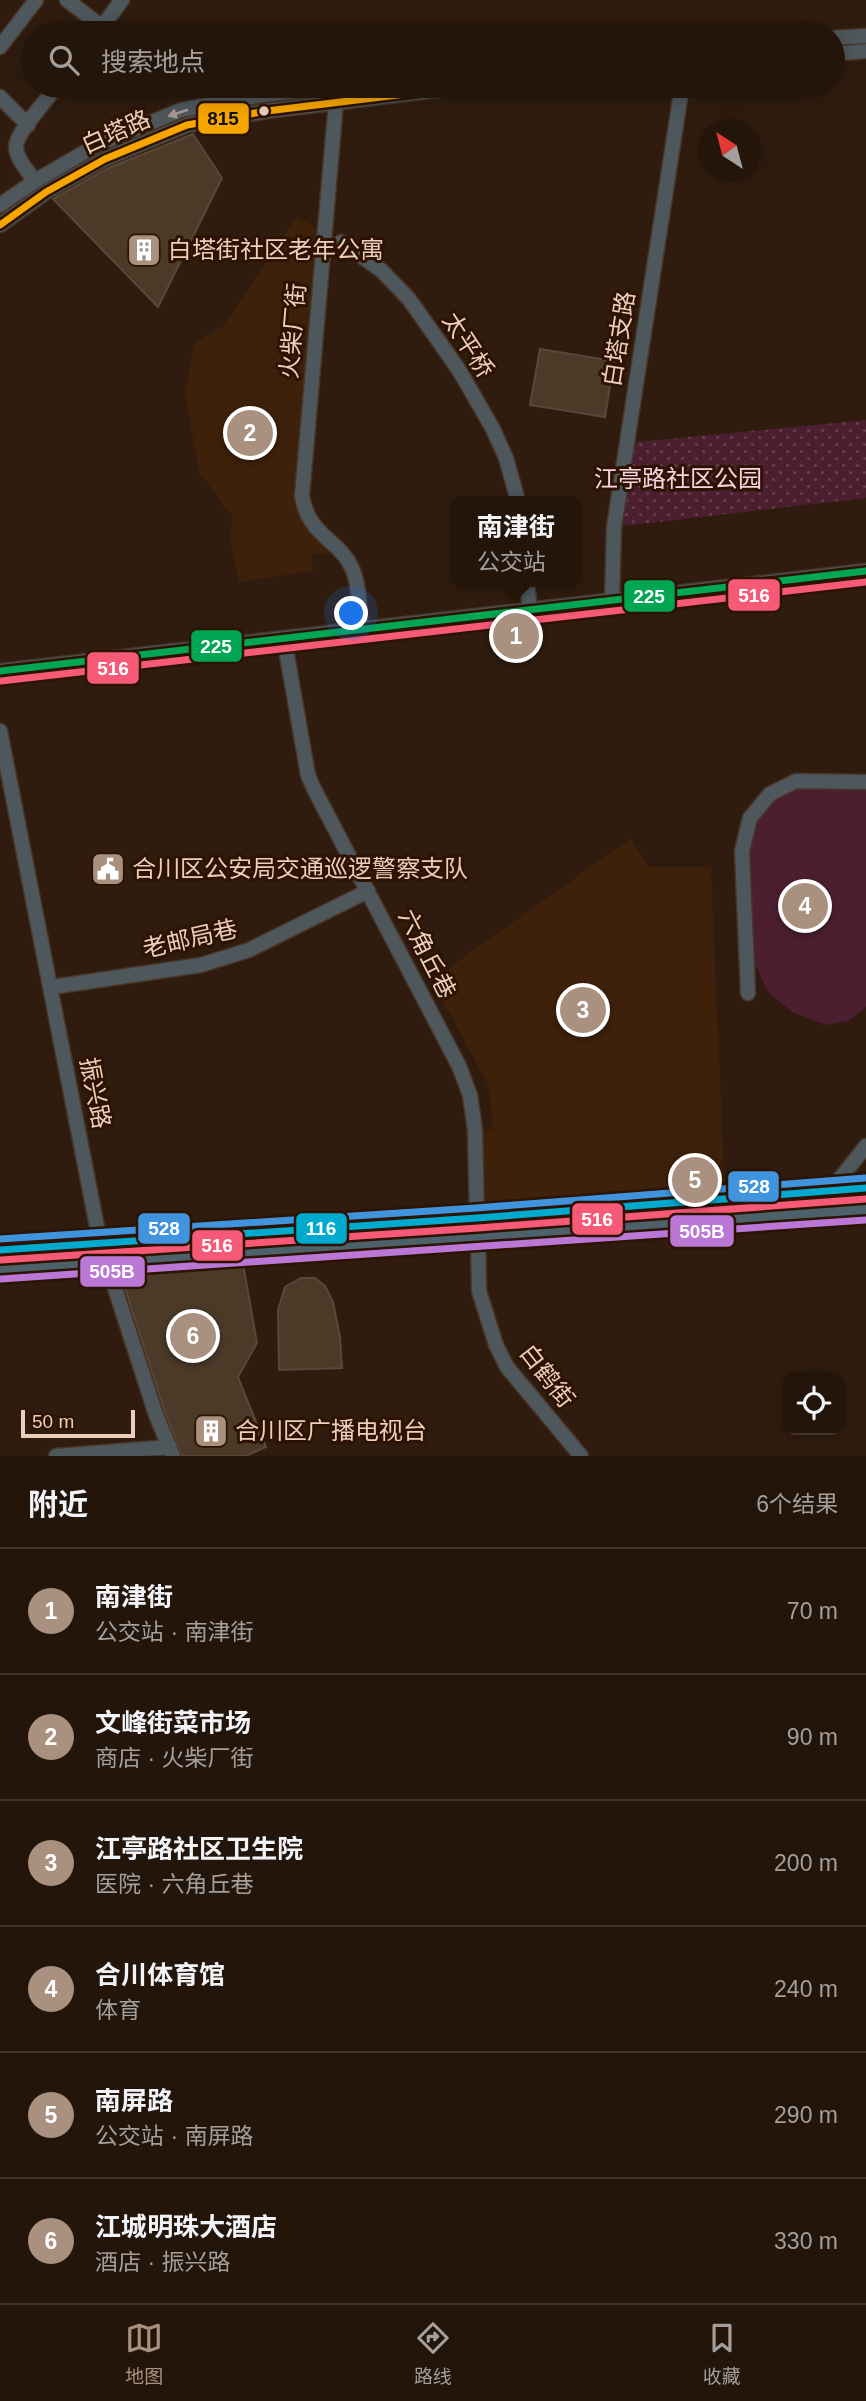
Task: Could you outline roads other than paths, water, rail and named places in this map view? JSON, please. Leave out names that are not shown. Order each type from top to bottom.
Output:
[{"type":"main road","points":[[478,1227],[866,1188]]},
{"type":"main road","points":[[0,1250],[103,1252],[478,1227],[866,1209]]},
{"type":"main road","points":[[0,1269],[103,1252]]},
{"type":"street","points":[[0,47],[36,0]]},
{"type":"street","points":[[67,0],[91,21]]},
{"type":"street","points":[[109,21],[122,0]]},
{"type":"street","points":[[845,37],[866,36]]},
{"type":"street","points":[[845,53],[866,51]]},
{"type":"street","points":[[0,97],[27,125]]},
{"type":"street","points":[[35,181],[19,157],[16,146],[19,136],[48,98]]},
{"type":"street","name":"白塔路","points":[[0,205],[97,145],[181,110],[246,98]]},
{"type":"street","name":"白塔路","points":[[0,225],[46,192],[105,159],[187,125],[267,111],[370,98]]},
{"type":"street","name":"白塔支路","points":[[612,601],[614,527],[680,98]]},
{"type":"street","name":"火柴厂街","points":[[336,102],[302,496],[304,508],[315,528],[352,567],[361,629]]},
{"type":"street","name":"太平桥","points":[[341,242],[381,270],[409,299],[459,370],[493,429],[506,458],[517,496]]},
{"type":"street","points":[[0,671],[866,571]]},
{"type":"street","points":[[528,587],[530,610]]},
{"type":"street","name":"六角丘巷","points":[[284,638],[308,775],[459,1066],[470,1096],[475,1130],[478,1227]]},
{"type":"street","name":"振兴路","points":[[0,731],[103,1252],[156,1415],[172,1452]]},
{"type":"street","points":[[748,993],[742,851],[750,817],[770,794],[796,781],[866,782]]},
{"type":"street","name":"老邮局巷","points":[[52,987],[201,965],[249,950],[368,891]]},
{"type":"street","points":[[830,1191],[866,1146]]},
{"type":"street","name":"白鹤街","points":[[478,1227],[480,1291],[496,1345],[507,1367],[581,1456]]},
{"type":"street","points":[[56,1456],[172,1452]]},
{"type":"place","name":"白塔街社区老年公寓","points":[[144,250]]},
{"type":"place","name":"文峰街菜市场","points":[[250,433]]},
{"type":"place","name":"南津街","points":[[516,636]]},
{"type":"place","name":"合川区公安局交通巡逻警察支队","points":[[108,869]]},
{"type":"place","name":"合川体育馆","points":[[805,906]]},
{"type":"place","name":"江亭路社区卫生院","points":[[583,1010]]},
{"type":"place","name":"南屏路","points":[[695,1180]]},
{"type":"place","name":"江城明珠大酒店","points":[[193,1336]]},
{"type":"place","name":"合川区广播电视台","points":[[211,1431]]},
{"type":"park label","name":"江亭路社区公园","points":[[678,479]]}]
